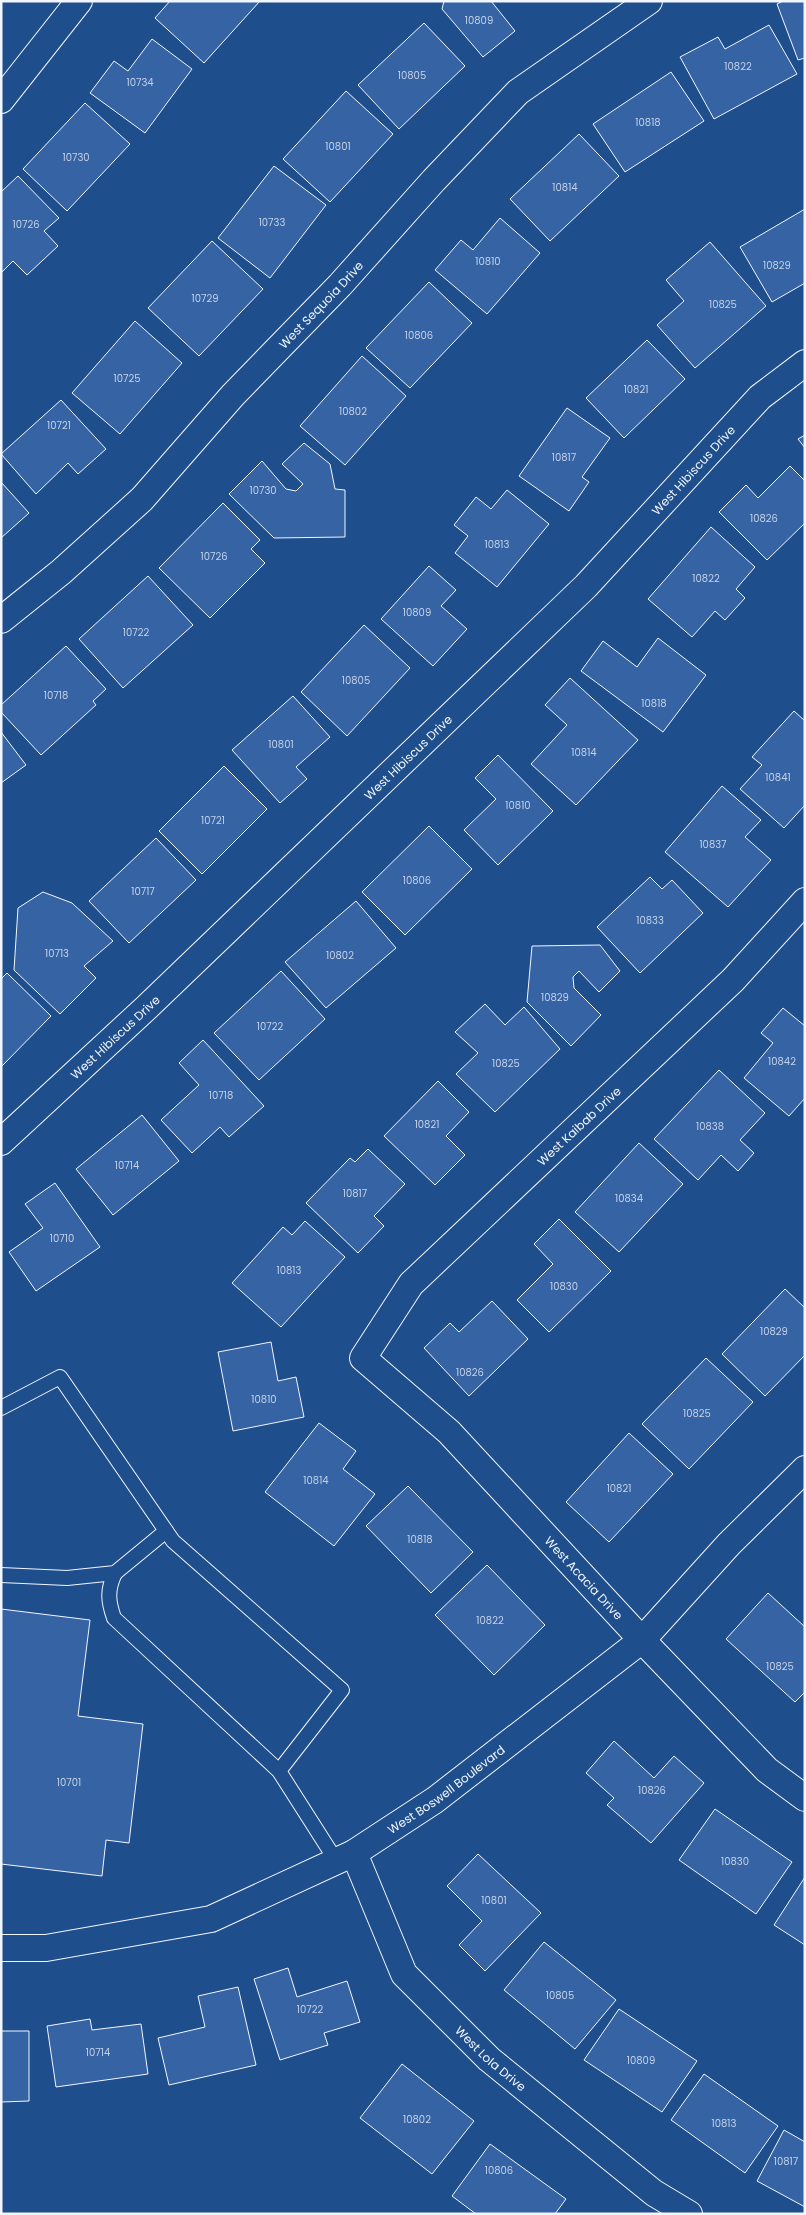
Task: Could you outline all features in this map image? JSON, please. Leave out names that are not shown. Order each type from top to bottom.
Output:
[{"type":"street","points":[[1,100],[79,1]]},
{"type":"street","name":"West Sequoia Drive","points":[[1,620],[61,572],[142,499],[233,395],[340,285],[434,180],[518,92],[649,1]]},
{"type":"street","name":"West Hibiscus Drive","points":[[1,1142],[153,1001],[586,586],[760,398],[805,363]]},
{"type":"street","name":"West Kaibab Drive","points":[[363,1358],[411,1284],[734,980],[805,901]]},
{"type":"street","name":"West Acacia Drive","points":[[363,1358],[449,1432],[642,1640],[768,1770],[805,1798]]},
{"type":"street","name":"West Boswell Boulevard","points":[[1,1948],[46,1948],[211,1919],[345,1857],[435,1800],[642,1640],[729,1544],[805,1469]]},
{"type":"street","name":"West Lola Drive","points":[[345,1857],[404,1974],[489,2059],[654,2193],[689,2214]]},
{"type":"lane","points":[[1,1408],[60,1377],[173,1541],[342,1690],[279,1771]]},
{"type":"lane","points":[[166,1531],[114,1573],[108,1587],[108,1602],[114,1618],[279,1771],[345,1857]]},
{"type":"lane","points":[[1,1576],[67,1578],[114,1573]]},
{"type":"building","points":[[170,1],[260,1],[204,63],[155,18]]},
{"type":"building","points":[[444,1],[491,1],[515,31],[483,57],[442,9]]},
{"type":"building","points":[[783,1],[805,1],[805,58],[798,60],[777,4]]},
{"type":"building","points":[[424,23],[465,66],[399,129],[358,85]]},
{"type":"building","points":[[769,25],[797,74],[714,119],[680,57],[718,37],[725,49]]},
{"type":"building","points":[[152,39],[192,69],[145,133],[90,93],[114,61],[128,71]]},
{"type":"building","points":[[671,72],[704,121],[625,172],[593,124]]},
{"type":"building","points":[[346,91],[393,134],[330,202],[283,159]]},
{"type":"building","points":[[85,103],[130,144],[67,211],[23,169]]},
{"type":"building","points":[[579,134],[619,176],[550,241],[510,199]]},
{"type":"building","points":[[274,166],[326,205],[270,278],[218,238]]},
{"type":"building","points":[[18,176],[59,218],[44,231],[58,246],[27,275],[13,261],[1,273],[1,192]]},
{"type":"building","points":[[805,209],[805,283],[772,302],[740,247]]},
{"type":"building","points":[[500,218],[540,253],[487,314],[435,270],[461,240],[473,250]]},
{"type":"building","points":[[212,241],[263,289],[199,356],[148,308]]},
{"type":"building","points":[[710,242],[766,306],[695,368],[657,325],[684,301],[666,280]]},
{"type":"building","points":[[429,282],[472,323],[410,388],[366,348]]},
{"type":"building","points":[[135,321],[182,363],[120,434],[72,393]]},
{"type":"building","points":[[647,340],[685,379],[624,438],[586,398]]},
{"type":"building","points":[[362,356],[406,396],[345,465],[300,426]]},
{"type":"building","points":[[61,400],[106,449],[78,474],[68,463],[36,494],[1,454]]},
{"type":"building","points":[[567,408],[610,438],[582,477],[589,482],[569,511],[519,476]]},
{"type":"building","points":[[805,435],[805,448],[798,439]]},
{"type":"building","points":[[304,443],[330,464],[335,489],[345,490],[345,537],[274,538],[229,494],[262,461],[286,489],[296,491],[303,484],[282,464]]},
{"type":"building","points":[[790,466],[805,481],[805,523],[767,560],[719,512],[746,485],[758,498]]},
{"type":"building","points":[[1,482],[29,513],[1,538]]},
{"type":"building","points":[[507,490],[549,524],[497,587],[455,553],[468,536],[454,525],[476,497],[491,509]]},
{"type":"building","points":[[223,503],[260,540],[251,549],[265,563],[210,618],[159,568]]},
{"type":"building","points":[[711,527],[755,567],[736,589],[745,598],[725,620],[715,611],[692,637],[648,599]]},
{"type":"building","points":[[429,566],[456,590],[441,606],[467,629],[433,666],[381,619]]},
{"type":"building","points":[[148,576],[193,625],[123,688],[79,639]]},
{"type":"building","points":[[364,625],[410,668],[347,736],[301,692]]},
{"type":"building","points":[[658,638],[706,675],[663,732],[581,671],[603,641],[637,667]]},
{"type":"building","points":[[66,646],[106,689],[93,701],[96,705],[41,755],[1,712],[1,705]]},
{"type":"building","points":[[570,678],[638,740],[576,805],[531,764],[567,725],[545,705]]},
{"type":"building","points":[[293,696],[330,737],[296,767],[307,779],[280,803],[232,750]]},
{"type":"building","points":[[794,711],[805,721],[805,805],[784,828],[740,789],[762,765],[752,757]]},
{"type":"building","points":[[1,732],[26,765],[1,783]]},
{"type":"building","points":[[498,755],[553,811],[498,865],[464,830],[496,799],[475,778]]},
{"type":"building","points":[[224,766],[267,809],[202,874],[159,831]]},
{"type":"building","points":[[722,786],[761,820],[745,837],[771,860],[728,907],[665,852]]},
{"type":"building","points":[[429,826],[472,869],[405,935],[362,892]]},
{"type":"building","points":[[156,838],[196,880],[129,943],[89,901]]},
{"type":"building","points":[[650,877],[662,889],[672,880],[703,913],[640,973],[597,927]]},
{"type":"building","points":[[43,892],[72,903],[113,941],[84,966],[96,978],[60,1014],[14,970],[18,908]]},
{"type":"building","points":[[356,901],[396,948],[326,1008],[285,962]]},
{"type":"building","points":[[600,945],[620,971],[599,992],[579,971],[573,977],[574,988],[601,1015],[571,1046],[527,1002],[532,946]]},
{"type":"building","points":[[281,971],[325,1019],[259,1080],[214,1033]]},
{"type":"building","points":[[7,973],[51,1016],[1,1067],[1,979]]},
{"type":"building","points":[[485,1004],[505,1025],[524,1007],[560,1049],[495,1112],[456,1074],[478,1053],[455,1032]]},
{"type":"building","points":[[783,1008],[805,1026],[805,1098],[789,1116],[744,1078],[773,1043],[761,1033]]},
{"type":"building","points":[[203,1040],[264,1106],[229,1137],[220,1127],[192,1153],[161,1120],[199,1085],[179,1063]]},
{"type":"building","points":[[719,1070],[765,1113],[740,1140],[754,1153],[738,1171],[721,1155],[698,1180],[654,1139]]},
{"type":"building","points":[[438,1081],[469,1112],[446,1136],[465,1155],[435,1185],[384,1136]]},
{"type":"building","points":[[142,1115],[179,1161],[113,1215],[76,1169]]},
{"type":"building","points":[[639,1143],[683,1184],[619,1252],[575,1212]]},
{"type":"building","points":[[368,1149],[405,1184],[374,1216],[384,1226],[358,1253],[306,1203],[350,1158],[355,1162]]},
{"type":"building","points":[[55,1183],[100,1247],[36,1291],[9,1252],[43,1228],[25,1204]]},
{"type":"building","points":[[559,1219],[611,1271],[549,1332],[517,1300],[553,1264],[534,1244]]},
{"type":"building","points":[[305,1221],[345,1257],[281,1327],[232,1283],[283,1227],[292,1235]]},
{"type":"building","points":[[785,1289],[805,1308],[805,1355],[765,1396],[722,1354]]},
{"type":"building","points":[[492,1301],[528,1339],[469,1396],[424,1348],[450,1323],[459,1332]]},
{"type":"building","points":[[271,1342],[278,1381],[296,1377],[304,1417],[233,1431],[218,1352]]},
{"type":"building","points":[[706,1358],[753,1402],[689,1469],[642,1424]]},
{"type":"building","points":[[319,1423],[356,1451],[343,1469],[375,1494],[334,1546],[265,1492]]},
{"type":"building","points":[[629,1433],[673,1474],[609,1542],[566,1502]]},
{"type":"building","points":[[408,1486],[473,1552],[431,1593],[366,1526]]},
{"type":"building","points":[[487,1565],[545,1625],[494,1675],[435,1615]]},
{"type":"building","points":[[768,1593],[805,1627],[805,1692],[795,1702],[726,1639]]},
{"type":"building","points":[[1,1609],[90,1620],[78,1716],[143,1724],[129,1843],[106,1840],[102,1876],[1,1864]]},
{"type":"building","points":[[614,1741],[654,1778],[674,1756],[704,1783],[651,1843],[607,1805],[614,1798],[586,1773]]},
{"type":"building","points":[[715,1809],[792,1862],[756,1914],[679,1860]]},
{"type":"building","points":[[478,1854],[541,1913],[485,1971],[459,1945],[482,1921],[447,1886]]},
{"type":"building","points":[[805,1877],[805,1945],[774,1925]]},
{"type":"building","points":[[544,1942],[616,2000],[575,2049],[504,1990]]},
{"type":"building","points":[[288,1968],[297,1997],[347,1981],[360,2022],[324,2033],[328,2045],[280,2060],[254,1979]]},
{"type":"building","points":[[238,1987],[256,2065],[169,2085],[158,2038],[205,2027],[198,1996]]},
{"type":"building","points":[[619,2009],[697,2061],[662,2112],[584,2060]]},
{"type":"building","points":[[90,2019],[92,2030],[141,2024],[148,2074],[56,2087],[47,2026]]},
{"type":"building","points":[[1,2031],[29,2031],[29,2101],[1,2102]]},
{"type":"building","points":[[402,2064],[474,2121],[432,2174],[360,2118]]},
{"type":"building","points":[[704,2074],[778,2126],[745,2173],[671,2120]]},
{"type":"building","points":[[784,2130],[805,2142],[805,2207],[757,2181]]},
{"type":"building","points":[[490,2144],[566,2199],[555,2214],[476,2214],[452,2196]]}]
